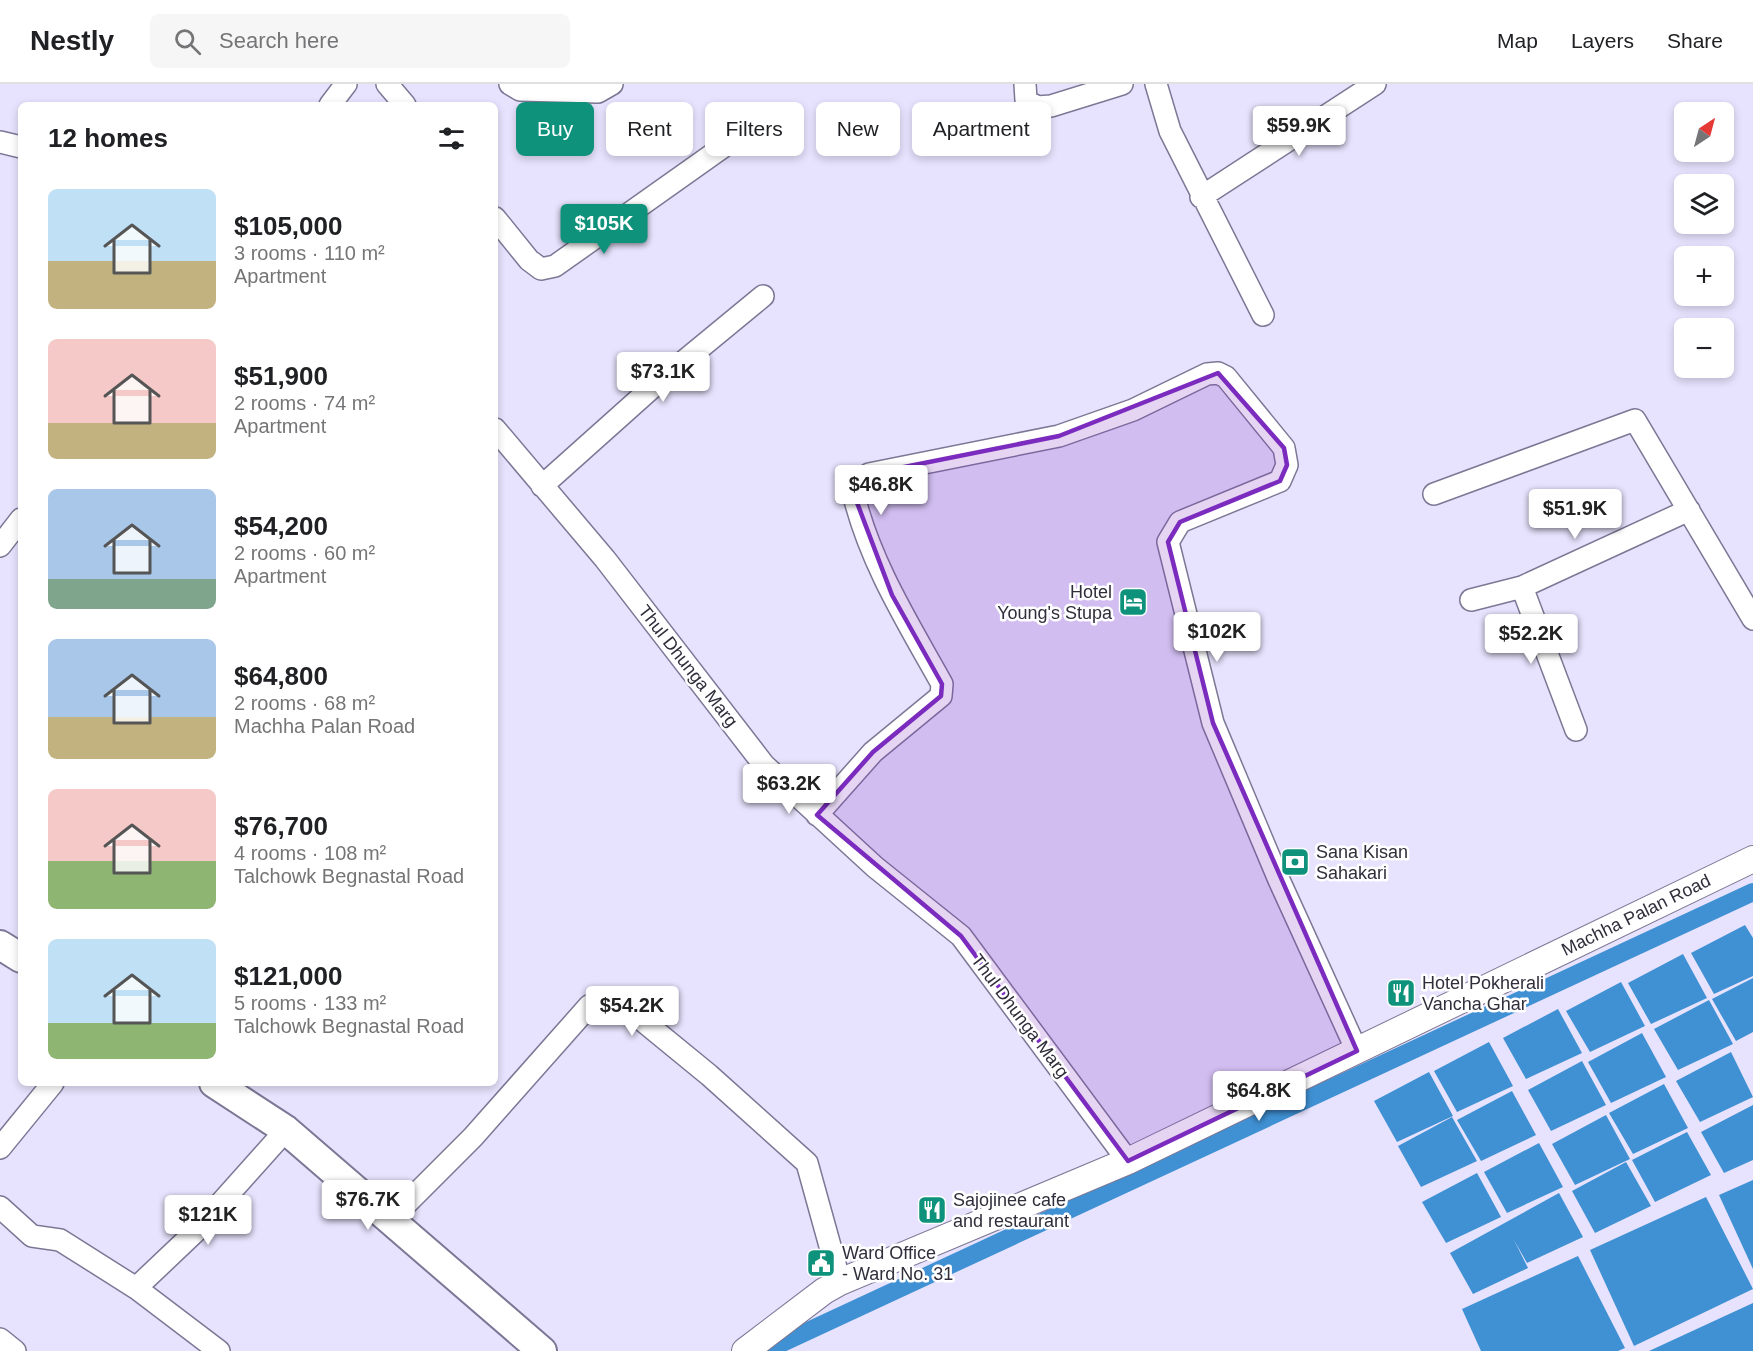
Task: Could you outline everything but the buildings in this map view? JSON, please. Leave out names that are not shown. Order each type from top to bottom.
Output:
[{"type":"main road","points":[[0,945],[18,956]]},
{"type":"main road","points":[[219,1086],[286,1130],[542,1351]]},
{"type":"street","points":[[332,102],[346,84]]},
{"type":"street","points":[[387,84],[402,102]]},
{"type":"street","points":[[510,84],[520,90],[598,92],[612,84]]},
{"type":"street","points":[[1024,84],[1026,100],[1037,107],[1051,106],[1122,84]]},
{"type":"street","points":[[1156,84],[1170,131],[1201,197],[1263,315]]},
{"type":"street","points":[[1201,197],[1375,84]]},
{"type":"street","points":[[0,142],[18,146]]},
{"type":"street","points":[[498,222],[529,260],[541,268],[555,266],[710,156]]},
{"type":"street","points":[[542,486],[655,385],[763,296]]},
{"type":"street","points":[[817,815],[873,752],[941,696],[942,684],[892,595],[874,552],[853,492],[858,482],[869,474],[1059,436],[1133,410],[1207,374],[1218,373],[1226,377],[1284,448],[1287,465],[1280,481],[1180,522],[1168,542],[1213,723],[1278,880],[1357,1051]]},
{"type":"street","points":[[1434,494],[1635,420],[1753,619]]},
{"type":"street","name":"Thul Dhunga Marg","points":[[498,433],[605,559],[764,765],[875,867],[961,936],[1128,1161]]},
{"type":"street","points":[[1471,600],[1522,587],[1689,510]]},
{"type":"street","points":[[0,546],[18,523]]},
{"type":"street","points":[[1522,587],[1576,730]]},
{"type":"street","name":"Machha Palan Road","points":[[745,1351],[824,1290],[840,1282],[1128,1161],[1753,859]]},
{"type":"street","points":[[390,1220],[473,1137],[589,1006],[605,998],[621,1003],[639,1017],[709,1075],[807,1163],[840,1282]]},
{"type":"street","points":[[0,1148],[51,1086]]},
{"type":"street","points":[[136,1288],[194,1233],[286,1130]]},
{"type":"street","points":[[0,1207],[32,1236],[60,1240],[136,1288],[219,1351]]},
{"type":"street","points":[[0,1339],[15,1351]]},
{"type":"highlighted area","points":[[1218,373],[1284,448],[1287,465],[1280,481],[1180,522],[1168,542],[1213,723],[1357,1051],[1128,1161],[961,936],[817,815],[873,752],[941,696],[942,684],[892,595],[853,492],[869,474],[1059,436]]},
{"type":"water","points":[[1745,925],[1753,938],[1753,976],[1714,994],[1691,953]]},
{"type":"water","points":[[1683,954],[1707,998],[1651,1024],[1628,983]]},
{"type":"water","points":[[1753,978],[1753,1032],[1736,1041],[1712,999]]},
{"type":"water","points":[[1621,982],[1645,1026],[1590,1052],[1566,1011]]},
{"type":"water","points":[[1709,1000],[1733,1044],[1678,1070],[1654,1029]]},
{"type":"water","points":[[1558,1009],[1582,1053],[1526,1079],[1503,1038]]},
{"type":"water","points":[[1642,1033],[1666,1077],[1611,1103],[1588,1062]]},
{"type":"water","points":[[1489,1042],[1513,1086],[1457,1112],[1434,1071]]},
{"type":"water","points":[[1731,1052],[1753,1097],[1700,1122],[1676,1081]]},
{"type":"water","points":[[1582,1061],[1606,1105],[1551,1131],[1528,1090]]},
{"type":"water","points":[[1429,1072],[1453,1116],[1397,1142],[1374,1101]]},
{"type":"water","points":[[1664,1084],[1688,1128],[1633,1154],[1609,1113]]},
{"type":"water","points":[[1512,1091],[1536,1135],[1481,1161],[1457,1120]]},
{"type":"water","points":[[1753,1105],[1753,1160],[1724,1173],[1701,1132]]},
{"type":"water","points":[[1606,1115],[1630,1159],[1575,1185],[1552,1144]]},
{"type":"water","points":[[1452,1117],[1477,1161],[1421,1187],[1398,1146]]},
{"type":"water","points":[[1687,1132],[1711,1175],[1655,1202],[1632,1160]]},
{"type":"water","points":[[1539,1143],[1563,1187],[1507,1213],[1484,1172]]},
{"type":"water","points":[[1626,1162],[1651,1206],[1595,1233],[1572,1191]]},
{"type":"water","points":[[1477,1173],[1501,1217],[1446,1243],[1422,1202]]},
{"type":"water","points":[[1753,1180],[1753,1269],[1719,1195]]},
{"type":"water","points":[[1559,1193],[1583,1237],[1527,1263],[1514,1240],[1528,1268],[1473,1294],[1450,1253]]},
{"type":"water","points":[[1706,1197],[1753,1289],[1634,1346],[1590,1250]]},
{"type":"water","points":[[1578,1256],[1625,1348],[1618,1351],[1481,1351],[1462,1309]]},
{"type":"water","points":[[1753,1303],[1753,1351],[1649,1351]]},
{"type":"waterway","points":[[765,1351],[1753,892]]},
{"type":"place","name":"Hotel Young's Stupa","points":[[1133,602]]},
{"type":"place","name":"Sana Kisan Sahakari","points":[[1295,862]]},
{"type":"place","name":"Hotel Pokherali Vancha Ghar","points":[[1401,993]]},
{"type":"place","name":"Sajojinee cafe and restaurant","points":[[932,1210]]},
{"type":"place","name":"Ward Office - Ward No. 31","points":[[821,1263]]}]
